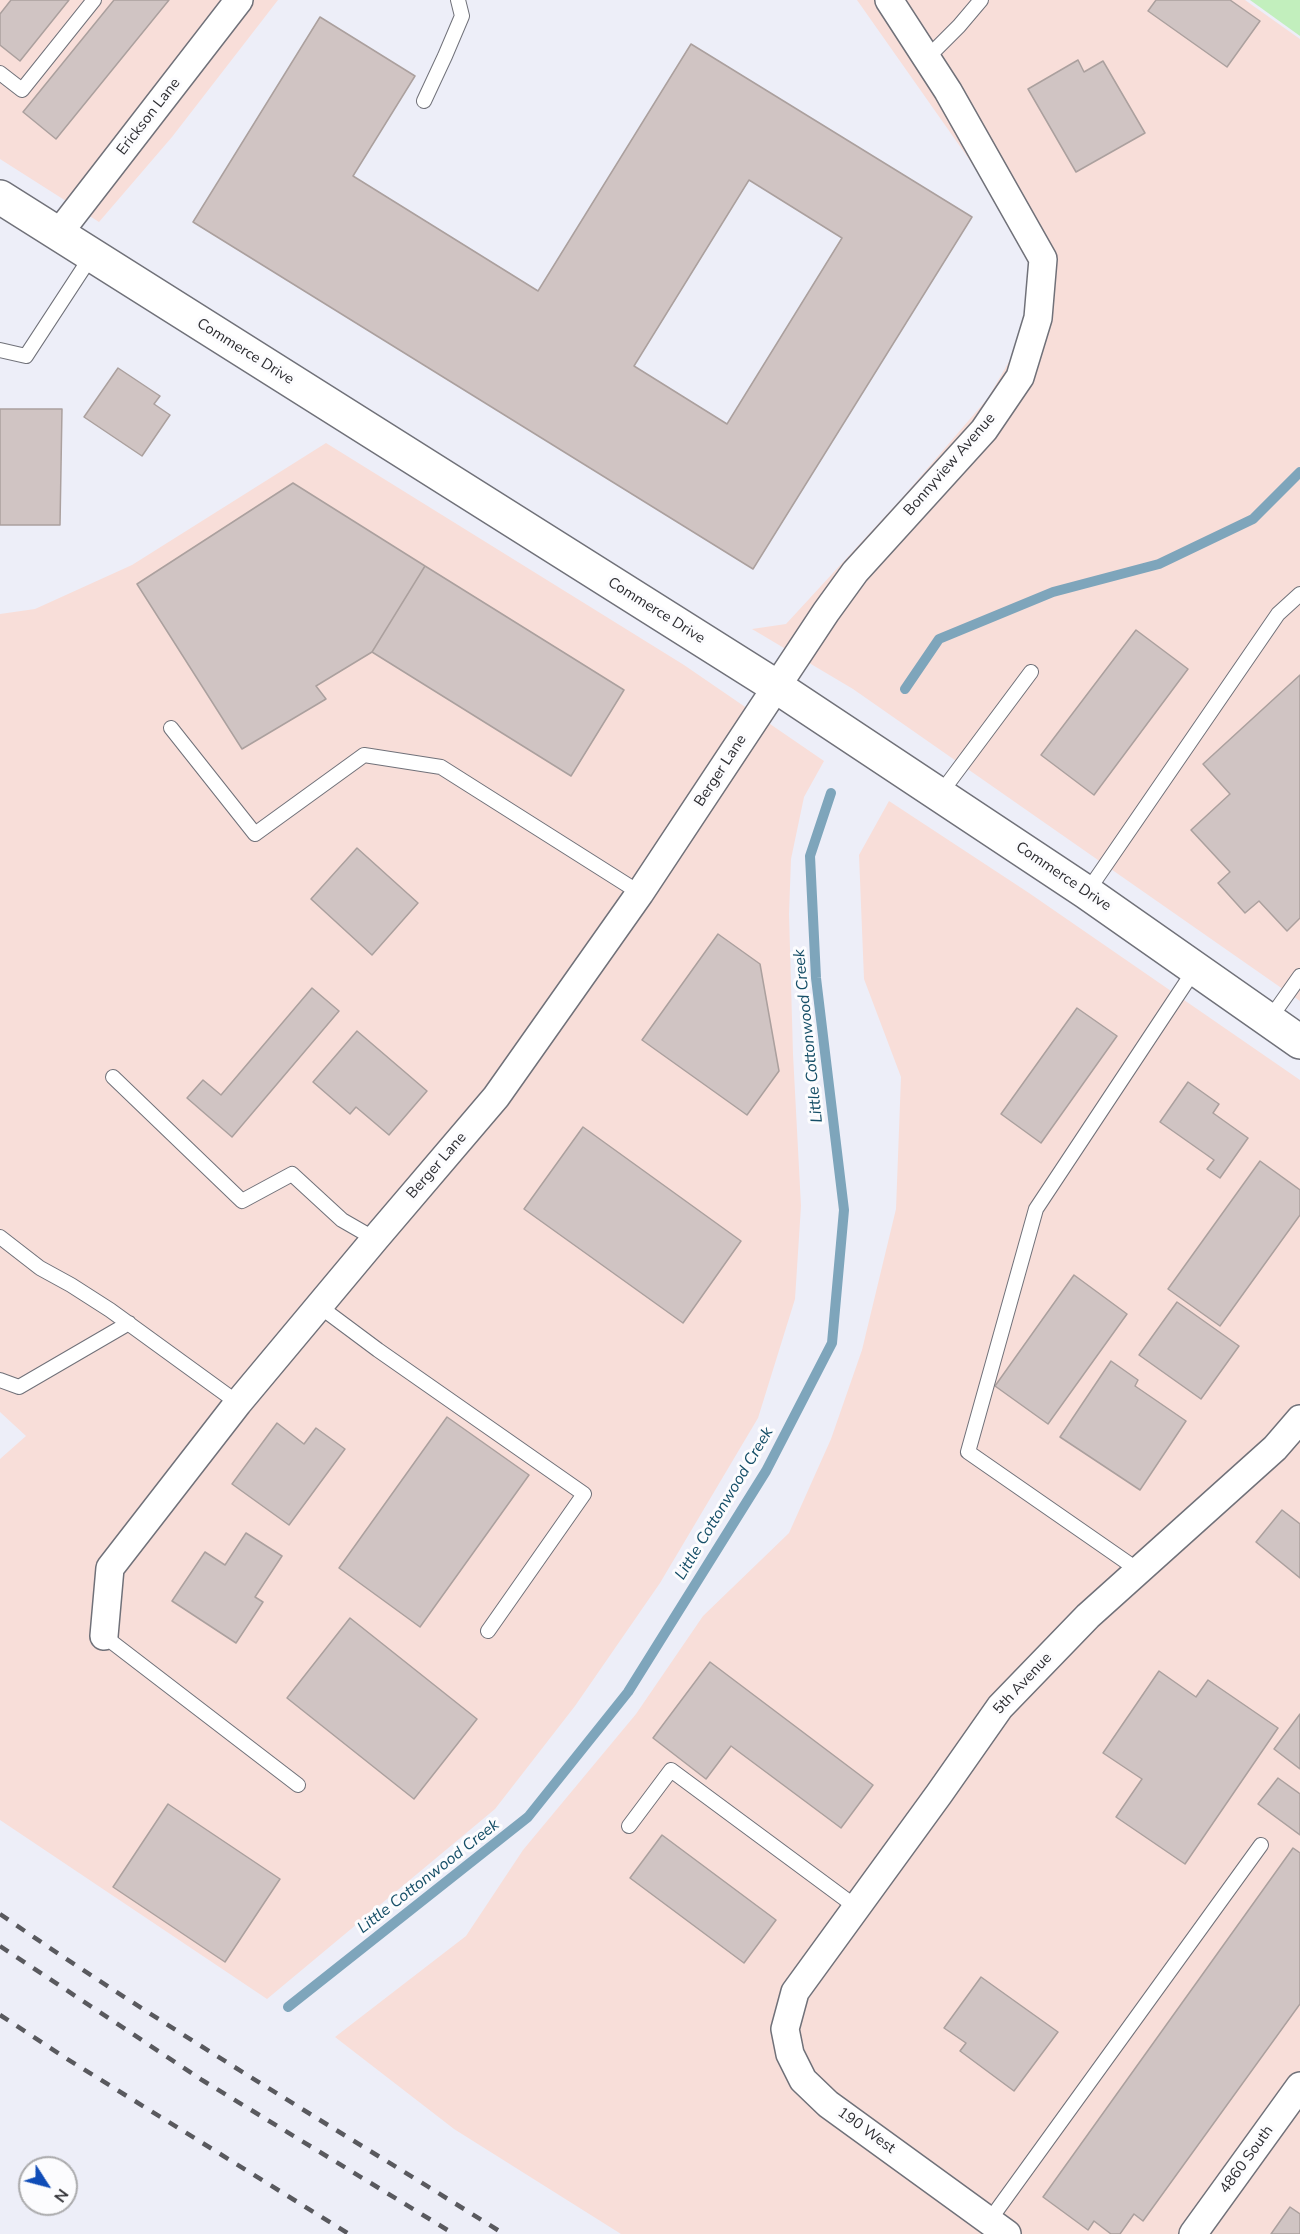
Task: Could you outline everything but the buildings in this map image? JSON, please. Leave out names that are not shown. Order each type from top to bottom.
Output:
[{"type":"street","name":"Erickson Lane","points":[[58,234],[239,0]]},
{"type":"street","name":"Bonnyview Avenue","points":[[777,687],[855,572],[984,430],[1020,377],[1038,318],[1043,259],[948,91],[889,0]]},
{"type":"street","name":"Commerce Drive","points":[[0,197],[777,687],[1086,892],[1300,1042]]},
{"type":"street","name":"Berger Lane","points":[[104,1636],[110,1568],[238,1403],[496,1097],[640,893],[777,687]]},
{"type":"street","name":"5th Avenue","points":[[795,1992],[1000,1707],[1088,1616],[1275,1448],[1300,1419]]},
{"type":"street","name":"190 West","points":[[795,1992],[785,2029],[790,2054],[803,2080],[828,2104],[998,2228]]},
{"type":"street","name":"4860 South","points":[[1193,2234],[1300,2086]]},
{"type":"lane","points":[[0,73],[22,90],[94,0]]},
{"type":"lane","points":[[424,100],[462,16],[458,0]]},
{"type":"lane","points":[[927,58],[981,0]]},
{"type":"lane","points":[[0,350],[26,356],[92,255]]},
{"type":"lane","points":[[1086,892],[1278,614],[1300,594]]},
{"type":"lane","points":[[940,794],[1030,672]]},
{"type":"lane","points":[[171,728],[255,834],[364,755],[441,768],[640,893]]},
{"type":"lane","points":[[1138,1570],[968,1452],[1036,1209],[1195,969]]},
{"type":"lane","points":[[1269,1020],[1300,976]]},
{"type":"lane","points":[[113,1077],[242,1201],[292,1174],[342,1220],[375,1239]]},
{"type":"lane","points":[[0,1237],[40,1268],[71,1285],[129,1323],[238,1403]]},
{"type":"lane","points":[[319,1306],[584,1494],[488,1631]]},
{"type":"lane","points":[[0,1380],[19,1388],[129,1323]]},
{"type":"lane","points":[[104,1636],[298,1785]]},
{"type":"lane","points":[[629,1826],[671,1770],[856,1906]]},
{"type":"lane","points":[[998,2228],[1261,1845]]},
{"type":"shaded area","points":[[0,0],[278,0],[172,137],[99,222],[0,159]]},
{"type":"shaded area","points":[[857,0],[1245,0],[1300,39],[1300,1001],[853,689],[752,629],[786,624],[902,498],[988,398],[1025,334],[1036,283],[1022,247],[990,189]]},
{"type":"shaded area","points":[[326,443],[684,665],[824,761],[804,797],[791,859],[789,914],[793,1054],[801,1206],[795,1299],[758,1418],[660,1583],[575,1706],[495,1809],[267,1999],[0,1820],[0,1459],[26,1436],[0,1412],[0,614],[35,609],[132,565]]},
{"type":"shaded area","points":[[889,801],[1029,893],[1300,1080],[1300,2234],[621,2234],[454,2129],[335,2037],[466,1936],[523,1850],[636,1714],[703,1616],[789,1533],[831,1439],[862,1350],[896,1209],[901,1077],[864,979],[859,855]]},
{"type":"green space","points":[[1250,0],[1300,0],[1300,36]]},
{"type":"waterway","name":"Little Cottonwood Creek","points":[[905,689],[939,639],[1053,592],[1159,564],[1253,519],[1300,472]]},
{"type":"waterway","name":"Little Cottonwood Creek","points":[[288,2007],[528,1817],[628,1692],[766,1471],[832,1343],[844,1210],[816,978],[810,856],[831,793]]},
{"type":"railway","points":[[0,1914],[187,2037],[504,2234]]},
{"type":"railway","points":[[0,1946],[202,2080],[454,2234]]},
{"type":"railway","points":[[0,2015],[349,2234]]}]
